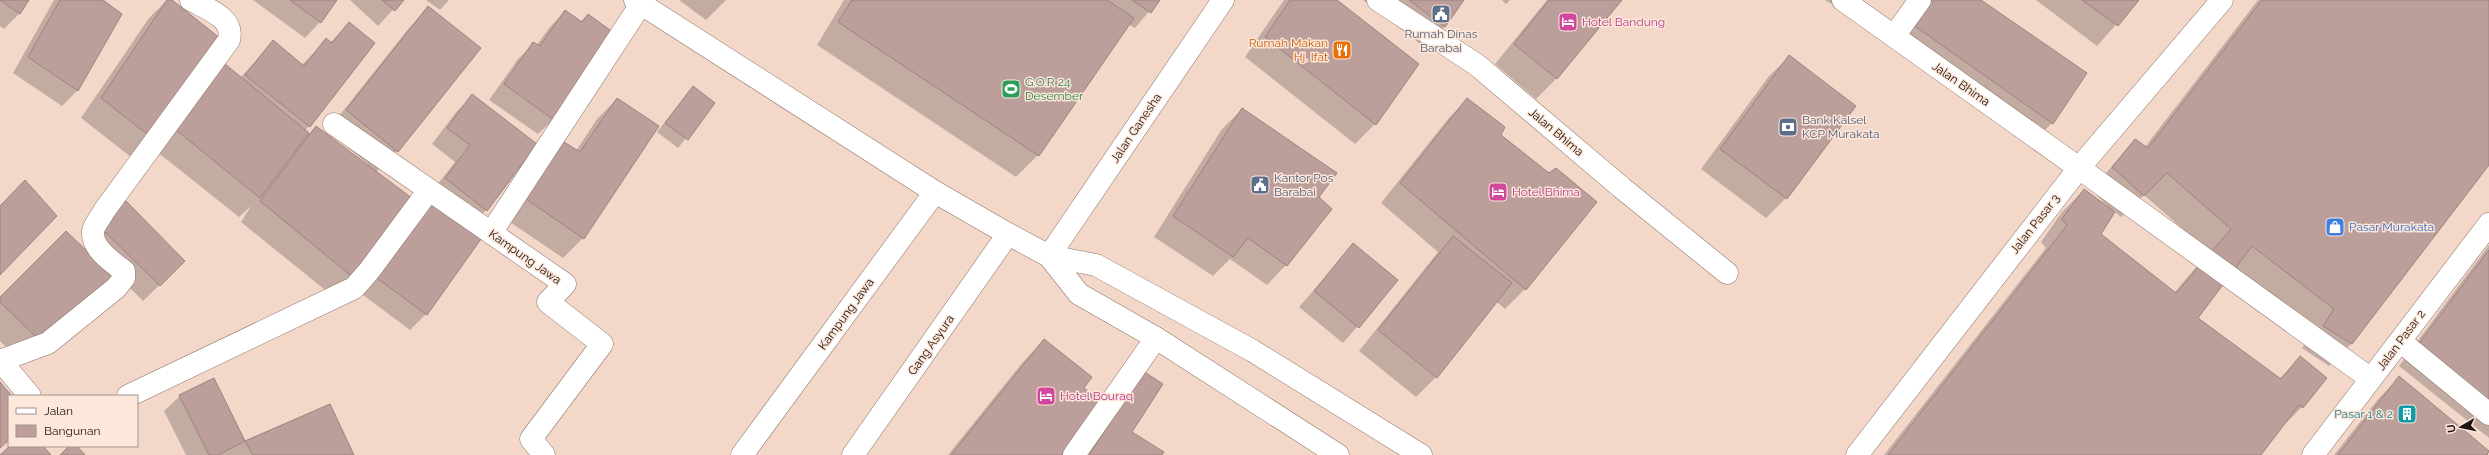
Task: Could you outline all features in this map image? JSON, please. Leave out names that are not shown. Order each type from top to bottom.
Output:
[{"type":"street","points":[[29,395],[0,361],[48,343],[116,288],[124,278],[124,271],[106,257],[94,241],[93,230],[104,211],[229,40],[231,32],[226,20],[191,0]]},
{"type":"street","name":"Jalan Ganesha","points":[[1049,256],[1223,0]]},
{"type":"street","name":"Jalan Bhima","points":[[1378,0],[1477,65],[1622,188],[1727,273]]},
{"type":"street","name":"Jalan Bhima","points":[[1842,0],[2079,168],[2371,379]]},
{"type":"street","points":[[1894,36],[1920,0]]},
{"type":"street","name":"Jalan Pasar 3","points":[[1857,455],[2079,168],[2222,0]]},
{"type":"street","points":[[491,233],[638,2],[935,192],[1049,256],[1096,265],[1253,351],[1421,455]]},
{"type":"street","name":"Kampung Jawa","points":[[334,124],[565,284],[548,302],[602,344],[531,438],[544,455]]},
{"type":"street","points":[[130,395],[354,288],[369,271],[429,190]]},
{"type":"street","name":"Kampung Jawa","points":[[742,455],[935,192]]},
{"type":"street","name":"Jalan Pasar 2","points":[[2314,455],[2489,224]]},
{"type":"street","name":"Gang Asyura","points":[[854,455],[1008,234]]},
{"type":"street","points":[[1049,256],[1079,294],[1156,338],[1338,455]]},
{"type":"street","points":[[1074,455],[1156,338]]},
{"type":"street","points":[[2400,341],[2489,414]]},
{"type":"building","points":[[0,0],[29,0],[20,14]]},
{"type":"building","points":[[60,0],[103,0],[122,14],[78,91],[28,57]]},
{"type":"building","points":[[167,0],[172,0],[221,39],[152,138],[101,98]]},
{"type":"building","points":[[290,0],[337,0],[321,23]]},
{"type":"building","points":[[382,0],[404,0],[395,11]]},
{"type":"building","name":"G.O.R 24 Desember","points":[[852,0],[1107,0],[1134,18],[1039,156],[838,22]]},
{"type":"building","points":[[1132,0],[1160,0],[1151,13]]},
{"type":"building","name":"Rumah Makan Hj. Ifat","points":[[1290,0],[1337,0],[1419,64],[1376,125],[1265,37]]},
{"type":"building","name":"Rumah Dinas Barabai","points":[[1409,0],[1464,0],[1445,27]]},
{"type":"building","name":"Hotel Bandung","points":[[1549,0],[1622,0],[1557,79],[1514,44]]},
{"type":"building","points":[[1931,0],[1981,0],[2087,73],[2053,124],[1912,24]]},
{"type":"building","points":[[2082,0],[2139,0],[2118,26]]},
{"type":"building","name":"Pasar Murakata","points":[[2262,0],[2489,0],[2489,165],[2352,344],[2323,326],[2334,309],[2252,246],[2198,318],[2281,379],[2300,356],[2327,378],[2303,408],[2299,405],[2261,455],[1888,455],[2067,225],[2062,219],[2084,189],[2115,212],[2101,234],[2176,293],[2231,229],[2167,173],[2144,196],[2112,167],[2135,139],[2148,148]]},
{"type":"building","points":[[428,6],[481,48],[398,152],[346,110]]},
{"type":"building","points":[[565,10],[582,22],[588,14],[614,33],[554,120],[504,84],[533,42],[540,46]]},
{"type":"building","points":[[349,22],[375,43],[310,127],[245,75],[273,40],[304,66],[326,38],[332,43]]},
{"type":"building","name":"Bank Kalsel KCP Murakata","points":[[1789,55],[1856,106],[1787,199],[1720,149]]},
{"type":"building","points":[[219,59],[309,133],[260,198],[171,126]]},
{"type":"building","points":[[693,86],[715,103],[688,140],[665,123]]},
{"type":"building","points":[[472,94],[537,144],[487,211],[445,178],[470,145],[447,128]]},
{"type":"building","points":[[617,98],[659,126],[584,239],[526,199],[564,142],[580,152]]},
{"type":"building","name":"Hotel Bhima","points":[[1467,98],[1505,127],[1501,135],[1549,173],[1556,168],[1597,202],[1526,290],[1400,183]]},
{"type":"building","name":"Kantor Pos Barabai","points":[[1242,108],[1337,173],[1319,197],[1332,209],[1287,266],[1248,238],[1233,257],[1173,216]]},
{"type":"building","points":[[316,126],[417,202],[355,279],[260,201]]},
{"type":"building","points":[[25,180],[57,216],[0,275],[0,206]]},
{"type":"building","points":[[429,200],[481,239],[427,315],[374,276]]},
{"type":"building","points":[[126,201],[185,261],[160,286],[100,227]]},
{"type":"building","points":[[66,231],[114,277],[42,343],[0,302],[0,297]]},
{"type":"building","points":[[1453,236],[1512,283],[1437,378],[1378,330]]},
{"type":"building","points":[[1353,243],[1398,280],[1359,328],[1314,291]]},
{"type":"building","points":[[2489,250],[2489,402],[2418,345]]},
{"type":"building","name":"Hotel Bouraq","points":[[1044,339],[1092,377],[1084,388],[1103,404],[1063,455],[951,455]]},
{"type":"building","points":[[1143,371],[1163,384],[1132,432],[1164,452],[1162,455],[1089,455]]},
{"type":"building","name":"Pasar 1 & 2","points":[[2399,376],[2489,451],[2487,455],[2338,455]]},
{"type":"building","points":[[214,378],[245,441],[218,455],[209,455],[179,395]]},
{"type":"building","points":[[0,382],[11,395],[8,395],[8,441],[0,448]]},
{"type":"building","points":[[330,404],[354,455],[253,455],[245,441]]},
{"type":"building","points":[[9,447],[44,447],[51,455],[0,455]]},
{"type":"building","points":[[68,447],[78,447],[85,455],[60,455]]},
{"type":"place","name":"Rumah Dinas Barabai","points":[[1441,14]]},
{"type":"place","name":"Hotel Bandung","points":[[1568,22]]},
{"type":"place","name":"Rumah Makan Hj. Ifat","points":[[1342,50]]},
{"type":"place","name":"G.O.R 24 Desember","points":[[1011,89]]},
{"type":"place","name":"Bank Kalsel KCP Murakata","points":[[1788,127]]},
{"type":"place","name":"Kantor Pos Barabai","points":[[1260,185]]},
{"type":"place","name":"Hotel Bhima","points":[[1498,192]]},
{"type":"place","name":"Pasar Murakata","points":[[2335,227]]},
{"type":"place","name":"Hotel Bouraq","points":[[1046,396]]},
{"type":"place","name":"Pasar 1 & 2","points":[[2407,414]]}]
